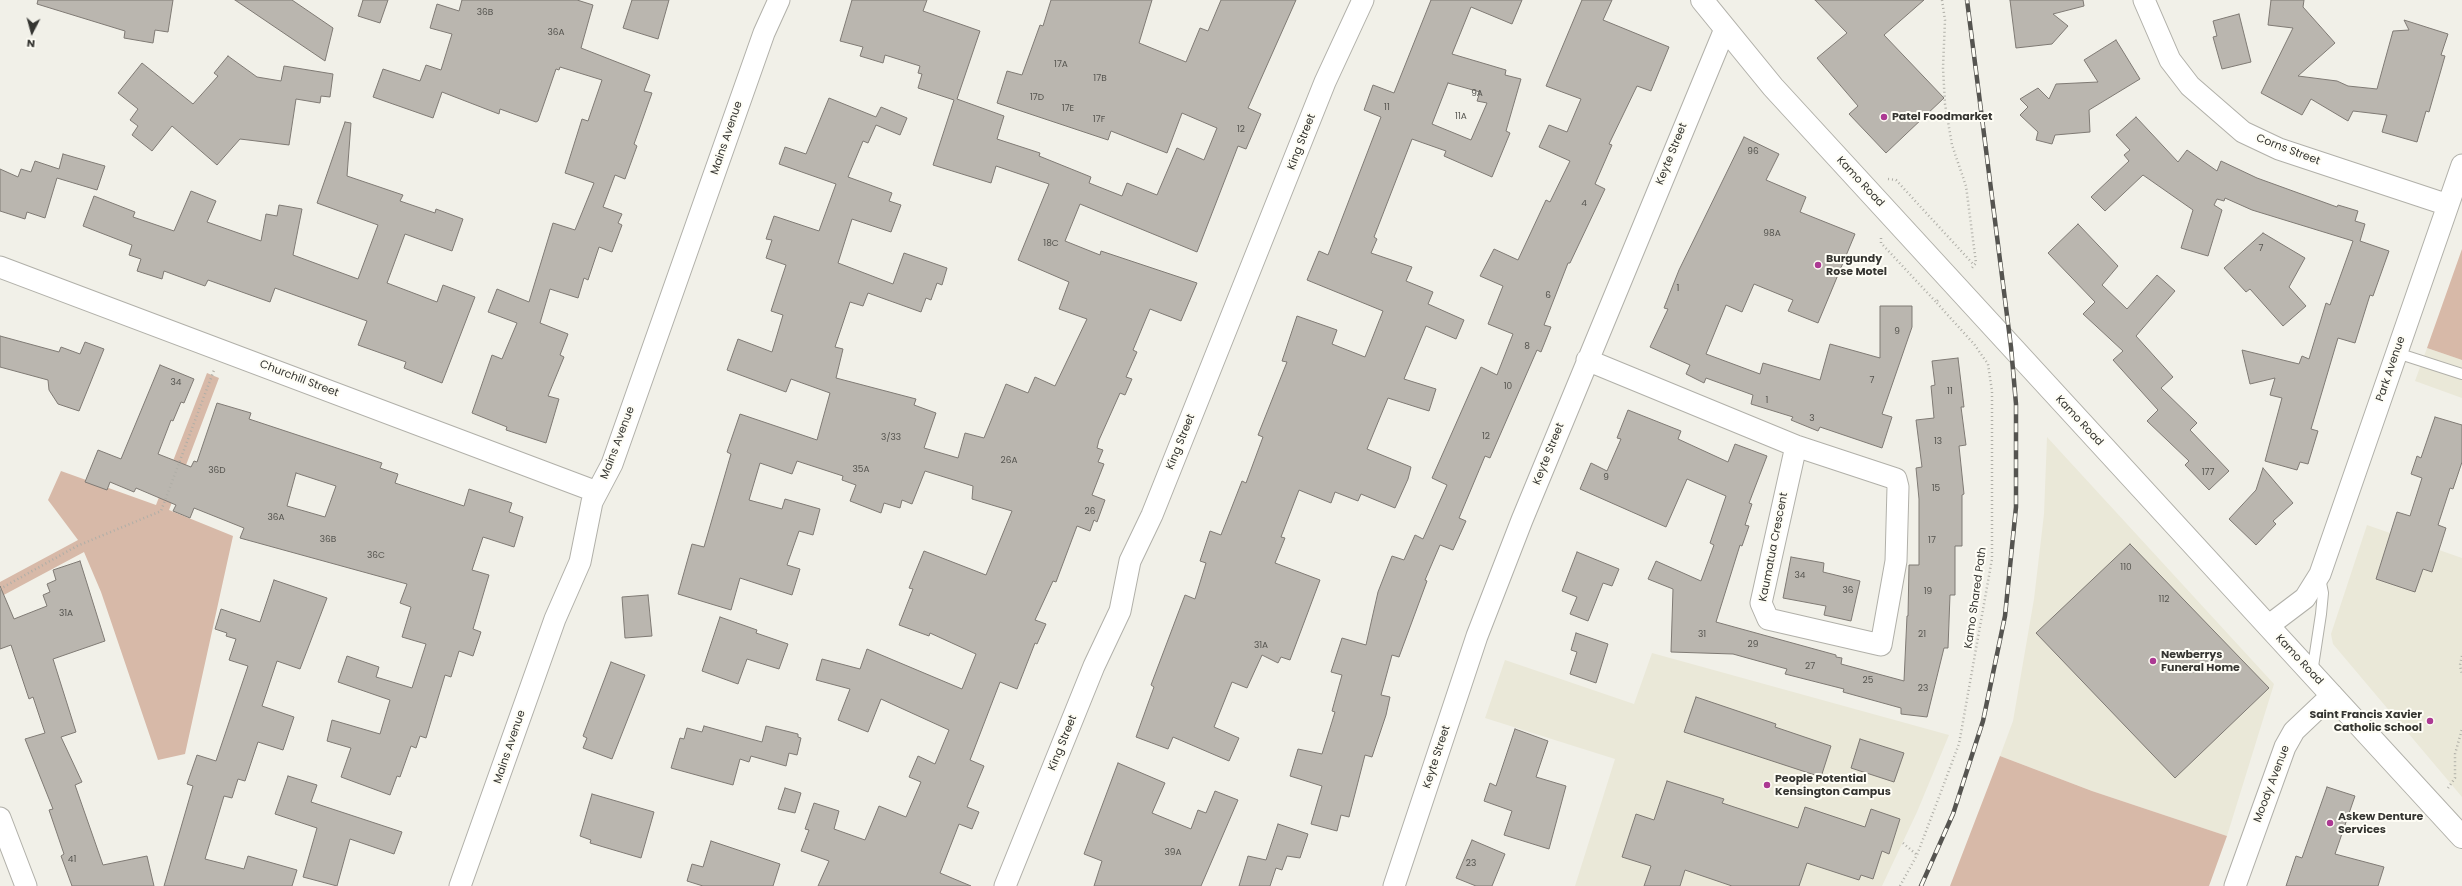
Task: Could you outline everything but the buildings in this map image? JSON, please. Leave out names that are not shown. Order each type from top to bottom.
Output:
[{"type":"main road","name":"Kamo Road","points":[[1702,0],[1773,87],[2462,837]]},
{"type":"street","name":"Mains Avenue","points":[[460,886],[555,619],[580,562],[588,516],[597,492],[612,464],[764,33],[779,0]]},
{"type":"street","name":"King Street","points":[[1005,886],[1094,666],[1120,611],[1130,561],[1155,508],[1325,82],[1363,0]]},
{"type":"street","name":"Corns Street","points":[[2144,0],[2170,60],[2190,86],[2244,132],[2279,149],[2448,205]]},
{"type":"street","name":"Keyte Street","points":[[1394,886],[1477,636],[1587,360],[1725,29]]},
{"type":"street","name":"Park Avenue","points":[[2268,626],[2305,598],[2320,574],[2462,165]]},
{"type":"street","name":"Churchill Street","points":[[0,267],[221,349],[597,492]]},
{"type":"street","name":"Kaumatua Crescent","points":[[1587,360],[1796,446],[1896,479],[1898,487],[1896,561],[1881,645],[1768,619],[1761,603],[1796,446]]},
{"type":"street","name":"Moody Avenue","points":[[2235,886],[2285,747],[2294,731],[2332,695]]},
{"type":"street","points":[[0,818],[26,886]]},
{"type":"lane","points":[[2397,353],[2462,374]]},
{"type":"lane","name":"Park Avenue","points":[[2312,674],[2323,593],[2320,574]]},
{"type":"path","points":[[1942,0],[1946,20],[1943,68],[1946,104],[1952,145],[1966,186],[1974,265],[1967,274]]},
{"type":"path","points":[[1885,178],[1896,180],[1974,265]]},
{"type":"path","name":"Kamo Shared Path","points":[[1881,235],[1881,243],[1974,344],[1988,364],[1992,391],[1992,558],[1960,744],[1917,855],[1900,886]]},
{"type":"path","points":[[1936,302],[1941,296]]},
{"type":"path","points":[[0,589],[77,546],[161,511],[221,349]]},
{"type":"path","points":[[2462,656],[2460,665],[2462,675]]},
{"type":"path","points":[[2448,788],[2455,778],[2456,747],[2462,729]]},
{"type":"path","points":[[1902,843],[1917,855]]},
{"type":"shaded area","points":[[2462,249],[2462,360],[2427,348]]},
{"type":"shaded area","points":[[2427,348],[2462,360],[2462,398],[2415,381]]},
{"type":"shaded area","points":[[207,373],[219,378],[169,510],[233,536],[185,754],[158,760],[101,592],[84,552],[0,597],[0,582],[78,540],[48,500],[61,471],[156,505]]},
{"type":"shaded area","points":[[2047,437],[2274,684],[2227,836],[2092,791],[2000,756],[2013,721],[2034,599],[2044,514]]},
{"type":"shaded area","name":"Saint Francis Xavier Catholic School","points":[[2367,525],[2462,558],[2462,797],[2333,644],[2331,634]]},
{"type":"shaded area","name":"People Potential Kensington Campus","points":[[1652,653],[1949,735],[1917,812],[1882,886],[1575,886],[1615,759],[1485,718],[1505,660],[1634,704]]},
{"type":"shaded area","points":[[2000,756],[2092,791],[2227,836],[2209,886],[1950,886]]},
{"type":"railway","points":[[1921,886],[1953,814],[1983,721],[2005,616],[2016,507],[2016,404],[2011,347],[1967,0]]},
{"type":"place","name":"Patel Foodmarket","points":[[1884,117]]},
{"type":"place","name":"Burgundy Rose Motel","points":[[1818,265]]},
{"type":"place","name":"Newberrys Funeral Home","points":[[2153,661]]},
{"type":"place","name":"Saint Francis Xavier Catholic School","points":[[2430,721]]},
{"type":"place","name":"People Potential Kensington Campus","points":[[1767,785]]},
{"type":"place","name":"Askew Denture Services","points":[[2330,823]]}]
